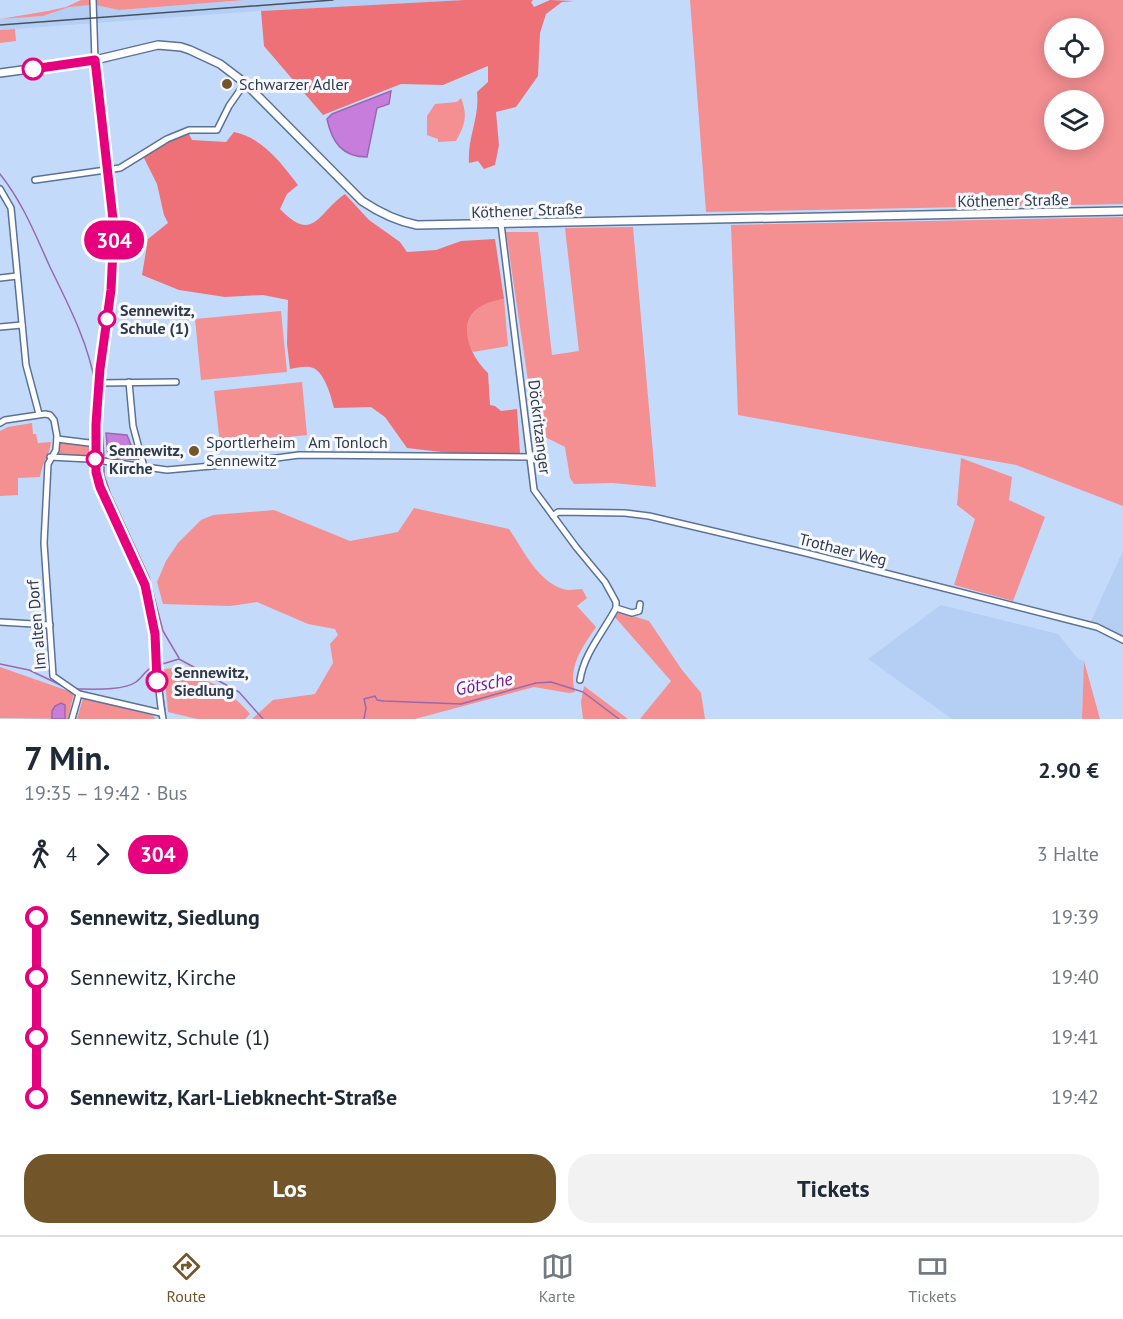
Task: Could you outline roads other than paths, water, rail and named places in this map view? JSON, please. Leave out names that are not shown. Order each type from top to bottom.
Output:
[{"type":"main road","name":"Köthener Straße","points":[[0,73],[95,60],[158,45],[181,47],[220,64],[245,82],[348,188],[380,214],[417,225],[1123,211]]},
{"type":"street","points":[[93,0],[95,60],[114,228],[114,260],[99,383],[96,472],[100,487],[155,608],[155,660],[162,716]]},
{"type":"street","points":[[36,180],[120,168],[167,139],[189,130],[217,130],[245,82]]},
{"type":"street","points":[[0,189],[11,208],[26,365],[39,414]]},
{"type":"street","name":"Döckritzanger","points":[[501,224],[534,490],[605,582],[616,602],[616,608]]},
{"type":"street","points":[[0,278],[17,276]]},
{"type":"street","points":[[0,327],[22,325]]},
{"type":"street","points":[[129,382],[133,426],[144,467]]},
{"type":"street","points":[[99,383],[176,382]]},
{"type":"street","points":[[0,423],[5,420],[50,414],[54,420],[57,439],[90,442],[96,440]]},
{"type":"street","name":"Im alten Dorf","points":[[57,439],[56,450],[48,464],[44,520],[45,569],[53,676],[79,694],[162,716]]},
{"type":"street","name":"Am Tonloch","points":[[50,457],[95,459],[167,470],[299,455],[531,457]]},
{"type":"street","name":"Trothaer Weg","points":[[553,516],[558,512],[581,512],[649,516],[1097,627],[1123,640]]},
{"type":"street","points":[[580,680],[581,670],[588,656],[616,608],[632,614],[639,611],[640,604]]},
{"type":"street","points":[[0,622],[50,625]]},
{"type":"street","points":[[72,719],[79,694]]},
{"type":"waterway","points":[[0,174],[28,219],[70,309],[88,353],[95,383]]},
{"type":"waterway","points":[[102,389],[102,421]]},
{"type":"waterway","points":[[102,431],[104,456]]},
{"type":"waterway","points":[[104,467],[104,475],[111,495],[149,577],[163,631],[179,658]]},
{"type":"waterway","name":"Götsche","points":[[159,665],[179,659],[239,692],[263,719]]},
{"type":"waterway","name":"Götsche","points":[[0,664],[29,670],[69,689]]},
{"type":"waterway","name":"Götsche","points":[[76,689],[107,689],[130,685],[154,666]]},
{"type":"waterway","name":"Götsche","points":[[364,719],[366,708],[364,699],[375,696],[377,700],[384,701],[461,704],[536,683],[551,682],[583,692],[619,719]]},
{"type":"waterway","points":[[162,690],[165,710]]},
{"type":"railway","points":[[0,25],[333,0]]},
{"type":"place","name":"Schwarzer Adler","points":[[227,84]]},
{"type":"place","name":"Sennewitz, Schule (1)","points":[[107,319]]},
{"type":"place","name":"Sportlerheim Sennewitz","points":[[194,451]]},
{"type":"place","name":"Sennewitz, Kirche","points":[[95,459]]},
{"type":"place","name":"Sennewitz, Siedlung","points":[[157,681]]}]
